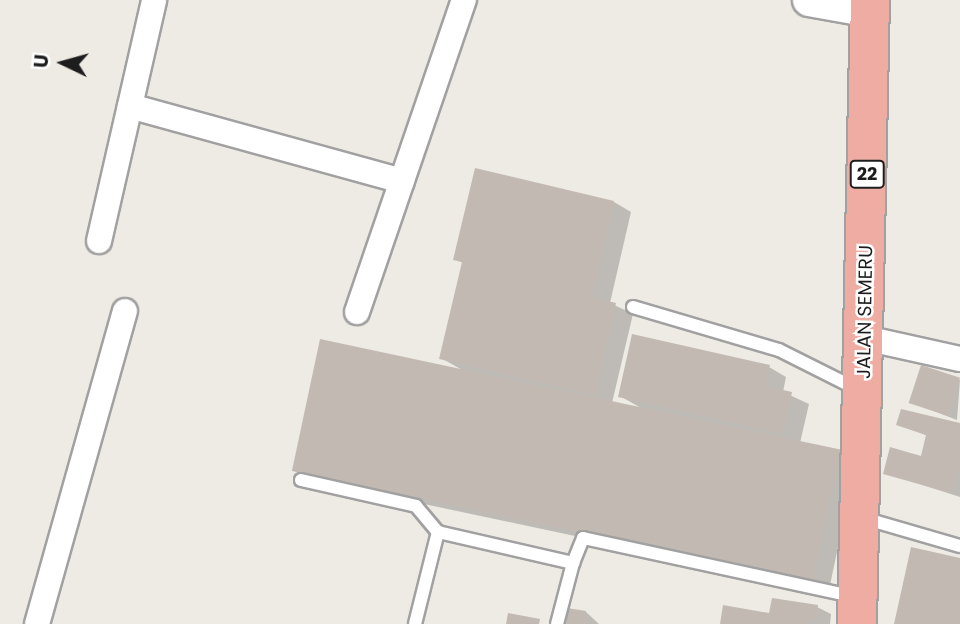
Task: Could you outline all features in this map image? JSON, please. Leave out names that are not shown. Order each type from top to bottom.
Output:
[{"type":"highway","name":"JALAN SEMERU","points":[[857,611],[864,393],[870,6]]},
{"type":"street","points":[[99,241],[154,0]]},
{"type":"street","points":[[357,312],[464,0]]},
{"type":"street","points":[[809,0],[870,6]]},
{"type":"street","points":[[130,106],[402,181]]},
{"type":"street","points":[[37,624],[125,311]]},
{"type":"street","points":[[865,338],[960,359]]},
{"type":"lane","points":[[633,307],[796,356],[864,393]]},
{"type":"lane","points":[[301,480],[416,506],[438,532],[573,563]]},
{"type":"lane","points":[[860,517],[960,546]]},
{"type":"lane","points":[[415,624],[438,532]]},
{"type":"lane","points":[[557,624],[573,563],[583,538],[857,611]]},
{"type":"building","points":[[475,168],[614,201],[592,297],[616,303],[595,395],[439,359],[462,262],[453,260]]},
{"type":"building","points":[[632,334],[770,365],[765,386],[792,392],[783,434],[618,397]]},
{"type":"building","points":[[320,339],[840,450],[812,582],[292,471]]},
{"type":"building","points":[[921,365],[960,378],[948,416],[909,403]]},
{"type":"building","points":[[901,409],[960,423],[960,467],[951,493],[883,474],[890,447],[921,456],[926,435],[896,425]]},
{"type":"building","points":[[911,547],[960,558],[960,624],[894,624]]},
{"type":"building","points":[[772,598],[818,605],[816,620],[807,619],[807,624],[720,624],[723,605],[769,613]]},
{"type":"building","points":[[567,608],[586,611],[585,624],[566,624]]},
{"type":"building","points":[[508,613],[540,619],[539,624],[506,624]]}]
